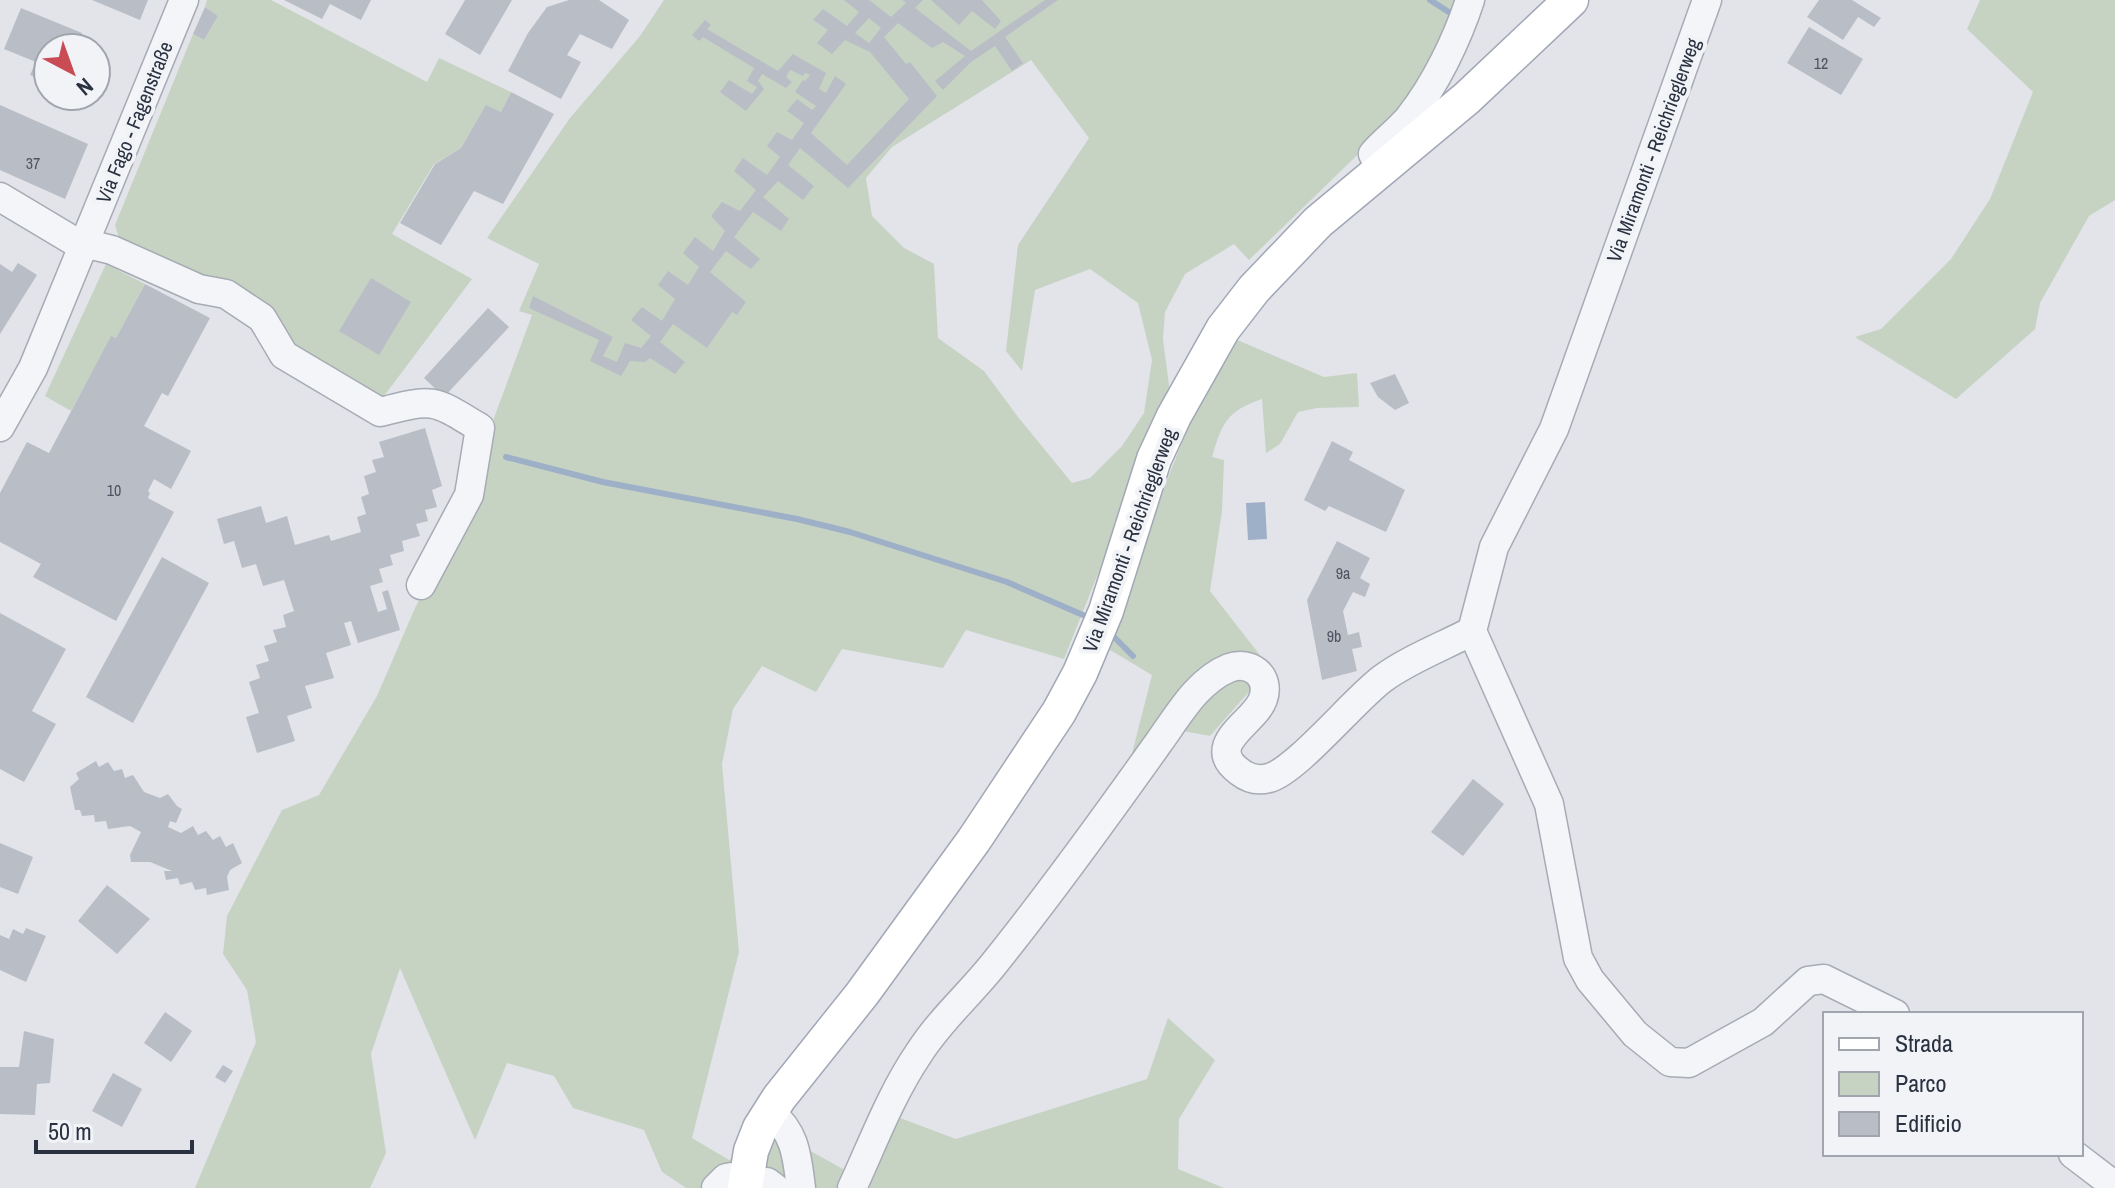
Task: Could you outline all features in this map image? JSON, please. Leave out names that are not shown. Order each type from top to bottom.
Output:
[{"type":"main road","name":"Via Miramonti - Reichrieglerweg","points":[[747,1185],[751,1151],[787,1086],[862,994],[991,815],[1059,712],[1080,673],[1106,611],[1154,459],[1174,416],[1223,329],[1254,289],[1318,222],[1467,98],[1571,0]]},
{"type":"street","name":"Via Fago - Fagenstraße","points":[[0,427],[33,368],[184,0]]},
{"type":"street","points":[[1380,168],[1373,154],[1397,132],[1417,107],[1450,46],[1470,0]]},
{"type":"street","name":"Via Miramonti - Reichrieglerweg","points":[[1472,631],[1494,547],[1554,429],[1707,0]]},
{"type":"street","points":[[0,197],[84,244],[112,250],[199,289],[226,294],[262,318],[284,355],[380,412],[418,402],[441,404],[480,428],[469,495],[421,585]]},
{"type":"street","points":[[852,1188],[892,1100],[926,1042],[1021,930],[1204,684],[1239,665],[1250,667],[1263,680],[1265,688],[1260,706],[1231,736],[1228,755],[1231,764],[1246,776],[1270,778],[1290,765],[1383,678],[1472,631],[1549,804],[1578,958],[1599,992],[1654,1051],[1670,1062],[1681,1064],[1698,1060],[1763,1022],[1808,981],[1816,978],[1891,1012]]},
{"type":"street","points":[[770,1112],[790,1133],[801,1188]]},
{"type":"street","points":[[2076,1156],[2115,1186]]},
{"type":"green space","points":[[207,0],[271,0],[427,82],[439,58],[511,92],[501,112],[486,106],[461,148],[434,164],[392,234],[472,279],[378,404],[297,356],[264,305],[119,238],[115,225],[193,34],[204,40],[218,16],[205,7]]},
{"type":"green space","points":[[664,0],[1462,0],[1415,99],[1249,260],[1234,244],[1185,274],[1165,312],[1163,339],[1170,393],[1064,659],[966,630],[943,668],[842,649],[816,692],[762,666],[733,709],[722,764],[739,952],[692,1138],[729,1160],[773,1130],[866,1182],[900,1118],[956,1139],[1147,1079],[1168,1018],[1215,1060],[1179,1119],[1178,1169],[1224,1188],[686,1188],[662,1172],[644,1130],[573,1108],[554,1076],[507,1063],[475,1140],[400,968],[371,1054],[386,1153],[370,1188],[195,1188],[256,1042],[247,990],[223,954],[227,916],[282,810],[319,795],[377,696],[415,608],[478,490],[494,418],[532,315],[519,311],[539,264],[487,238],[570,118],[640,36]],"holes":[[[1031,60],[1089,138],[1018,245],[1006,351],[1022,371],[1035,290],[1090,269],[1138,303],[1152,360],[1144,413],[1122,446],[1090,478],[1072,483],[984,371],[938,338],[934,264],[904,248],[872,216],[866,178],[892,147]]]},
{"type":"green space","points":[[1980,0],[2115,0],[2115,200],[2089,216],[2040,303],[2035,329],[1956,399],[1855,337],[1881,329],[1951,259],[1990,199],[2033,92],[1967,29]]},
{"type":"green space","points":[[106,264],[145,284],[116,338],[111,337],[71,411],[45,396]]},
{"type":"green space","points":[[1235,339],[1324,377],[1357,373],[1359,407],[1317,408],[1298,412],[1280,444],[1266,453],[1262,399],[1241,408],[1223,427],[1212,457],[1224,460],[1222,511],[1210,591],[1270,668],[1210,736],[1173,729],[1127,773],[1152,675],[1110,650],[1165,485],[1203,390]]},
{"type":"water","points":[[1265,502],[1267,539],[1248,540],[1246,503]]},
{"type":"building","points":[[92,0],[148,0],[140,20]]},
{"type":"building","points":[[284,0],[371,0],[361,20],[330,4],[322,19]]},
{"type":"building","points":[[465,0],[512,0],[480,55],[445,34]]},
{"type":"building","points":[[569,0],[599,0],[629,20],[612,49],[580,34],[567,55],[581,62],[561,99],[508,71],[528,33],[547,7]]},
{"type":"building","points":[[844,0],[869,0],[891,17],[906,3],[902,0],[923,0],[915,8],[971,51],[1045,0],[1058,0],[1005,37],[1023,63],[1012,71],[995,46],[971,62],[943,90],[935,81],[965,56],[943,42],[932,48],[898,23],[884,37],[906,64],[910,62],[937,96],[848,188],[800,148],[788,165],[814,186],[803,200],[778,181],[763,197],[789,219],[781,231],[753,212],[734,237],[760,259],[751,269],[726,251],[710,272],[746,302],[737,315],[732,312],[707,348],[673,324],[660,342],[685,362],[675,374],[650,358],[645,362],[630,361],[621,376],[590,361],[599,340],[529,308],[533,296],[613,337],[603,356],[617,362],[625,343],[641,348],[651,336],[631,320],[642,307],[662,321],[675,299],[658,285],[668,271],[688,285],[699,267],[683,253],[695,237],[713,251],[725,231],[711,216],[722,202],[740,211],[756,190],[734,171],[743,158],[767,175],[780,157],[767,146],[777,132],[792,140],[804,123],[787,111],[797,99],[812,110],[816,106],[795,92],[810,75],[805,73],[803,76],[790,70],[786,77],[792,82],[786,88],[762,74],[758,81],[764,89],[746,111],[720,92],[729,80],[752,94],[757,87],[747,81],[754,68],[703,37],[699,41],[692,35],[705,20],[711,25],[707,29],[778,71],[793,54],[826,73],[819,89],[826,93],[835,76],[846,84],[811,133],[847,165],[909,99],[870,52],[845,40],[832,54],[817,43],[828,30],[813,20],[823,9],[847,26],[859,12]],"holes":[[[869,18],[881,28],[869,43],[855,33]]]},
{"type":"building","points":[[931,0],[982,0],[1001,21],[995,29],[972,11],[959,25]]},
{"type":"building","points":[[1819,0],[1852,0],[1881,18],[1874,27],[1858,17],[1843,40],[1807,17]]},
{"type":"building","points":[[205,7],[218,16],[204,40],[193,34]]},
{"type":"building","points":[[21,8],[80,32],[32,32],[32,60],[4,49]]},
{"type":"building","points":[[1809,27],[1863,59],[1841,95],[1787,63]]},
{"type":"building","points":[[511,92],[554,114],[503,204],[474,191],[441,245],[400,223],[435,164],[461,148],[486,105],[501,112]]},
{"type":"building","points":[[0,105],[88,144],[65,199],[0,170]]},
{"type":"building","points":[[18,263],[37,275],[0,334],[0,264],[12,272]]},
{"type":"building","points":[[371,278],[411,302],[379,355],[339,331]]},
{"type":"building","points":[[145,284],[210,318],[168,396],[162,393],[144,426],[191,451],[171,489],[154,479],[148,491],[148,498],[174,512],[116,621],[33,577],[41,564],[0,542],[0,493],[27,442],[49,453],[111,336],[116,338]]},
{"type":"building","points":[[488,308],[509,327],[444,397],[424,378]]},
{"type":"building","points":[[1395,374],[1409,403],[1395,410],[1378,397],[1370,383]]},
{"type":"building","points":[[425,428],[442,486],[432,490],[437,507],[425,510],[428,521],[416,524],[420,536],[402,541],[404,551],[390,555],[393,565],[379,569],[383,582],[370,586],[378,612],[387,609],[382,592],[388,590],[400,630],[358,643],[351,621],[344,623],[351,645],[326,653],[334,678],[305,686],[312,708],[287,716],[295,741],[257,753],[246,717],[259,713],[249,682],[260,678],[256,665],[269,661],[264,646],[277,642],[273,630],[286,627],[283,615],[294,611],[284,580],[263,586],[256,564],[242,568],[234,541],[224,544],[217,519],[261,506],[266,523],[287,516],[295,545],[329,535],[331,541],[361,532],[357,517],[366,514],[361,497],[369,494],[364,476],[376,472],[372,460],[384,457],[379,442]]},
{"type":"building","points":[[1332,441],[1353,452],[1349,460],[1405,490],[1386,532],[1329,506],[1325,511],[1304,500]]},
{"type":"building","points":[[1337,541],[1370,558],[1360,578],[1370,584],[1365,597],[1353,592],[1343,611],[1348,635],[1359,632],[1362,647],[1352,649],[1357,671],[1322,680],[1307,600]]},
{"type":"building","points":[[162,557],[209,583],[133,723],[86,697]]},
{"type":"building","points":[[0,613],[66,649],[32,711],[56,724],[24,782],[0,769]]},
{"type":"building","points":[[96,761],[99,767],[108,762],[114,771],[122,769],[125,778],[133,775],[144,792],[160,798],[168,794],[182,809],[176,823],[170,821],[168,827],[181,833],[193,826],[198,835],[206,831],[213,840],[220,836],[226,847],[233,843],[242,863],[230,870],[227,877],[229,890],[207,895],[206,888],[195,890],[192,882],[180,885],[178,878],[166,880],[164,871],[172,871],[150,862],[131,862],[130,855],[141,832],[130,826],[108,829],[106,821],[95,822],[94,815],[82,816],[80,810],[75,810],[70,787],[79,779],[76,773]]},
{"type":"building","points":[[1473,779],[1504,804],[1463,856],[1431,832]]},
{"type":"building","points":[[0,843],[33,857],[18,894],[0,887]]},
{"type":"building","points":[[107,885],[150,919],[117,954],[78,921]]},
{"type":"building","points":[[26,928],[46,936],[26,982],[0,970],[0,935],[9,939],[13,929],[23,934]]},
{"type":"building","points":[[165,1012],[192,1031],[171,1062],[144,1043]]},
{"type":"building","points":[[24,1031],[54,1039],[50,1083],[37,1084],[35,1115],[0,1114],[0,1067],[19,1067]]},
{"type":"building","points":[[223,1065],[233,1071],[225,1083],[215,1077]]},
{"type":"building","points":[[113,1073],[142,1089],[122,1127],[92,1111]]},
{"type":"waterway","points":[[1430,0],[1455,16]]},
{"type":"waterway","points":[[506,457],[603,482],[850,532],[1007,582],[1083,615]]},
{"type":"waterway","points":[[1114,637],[1133,656]]}]
